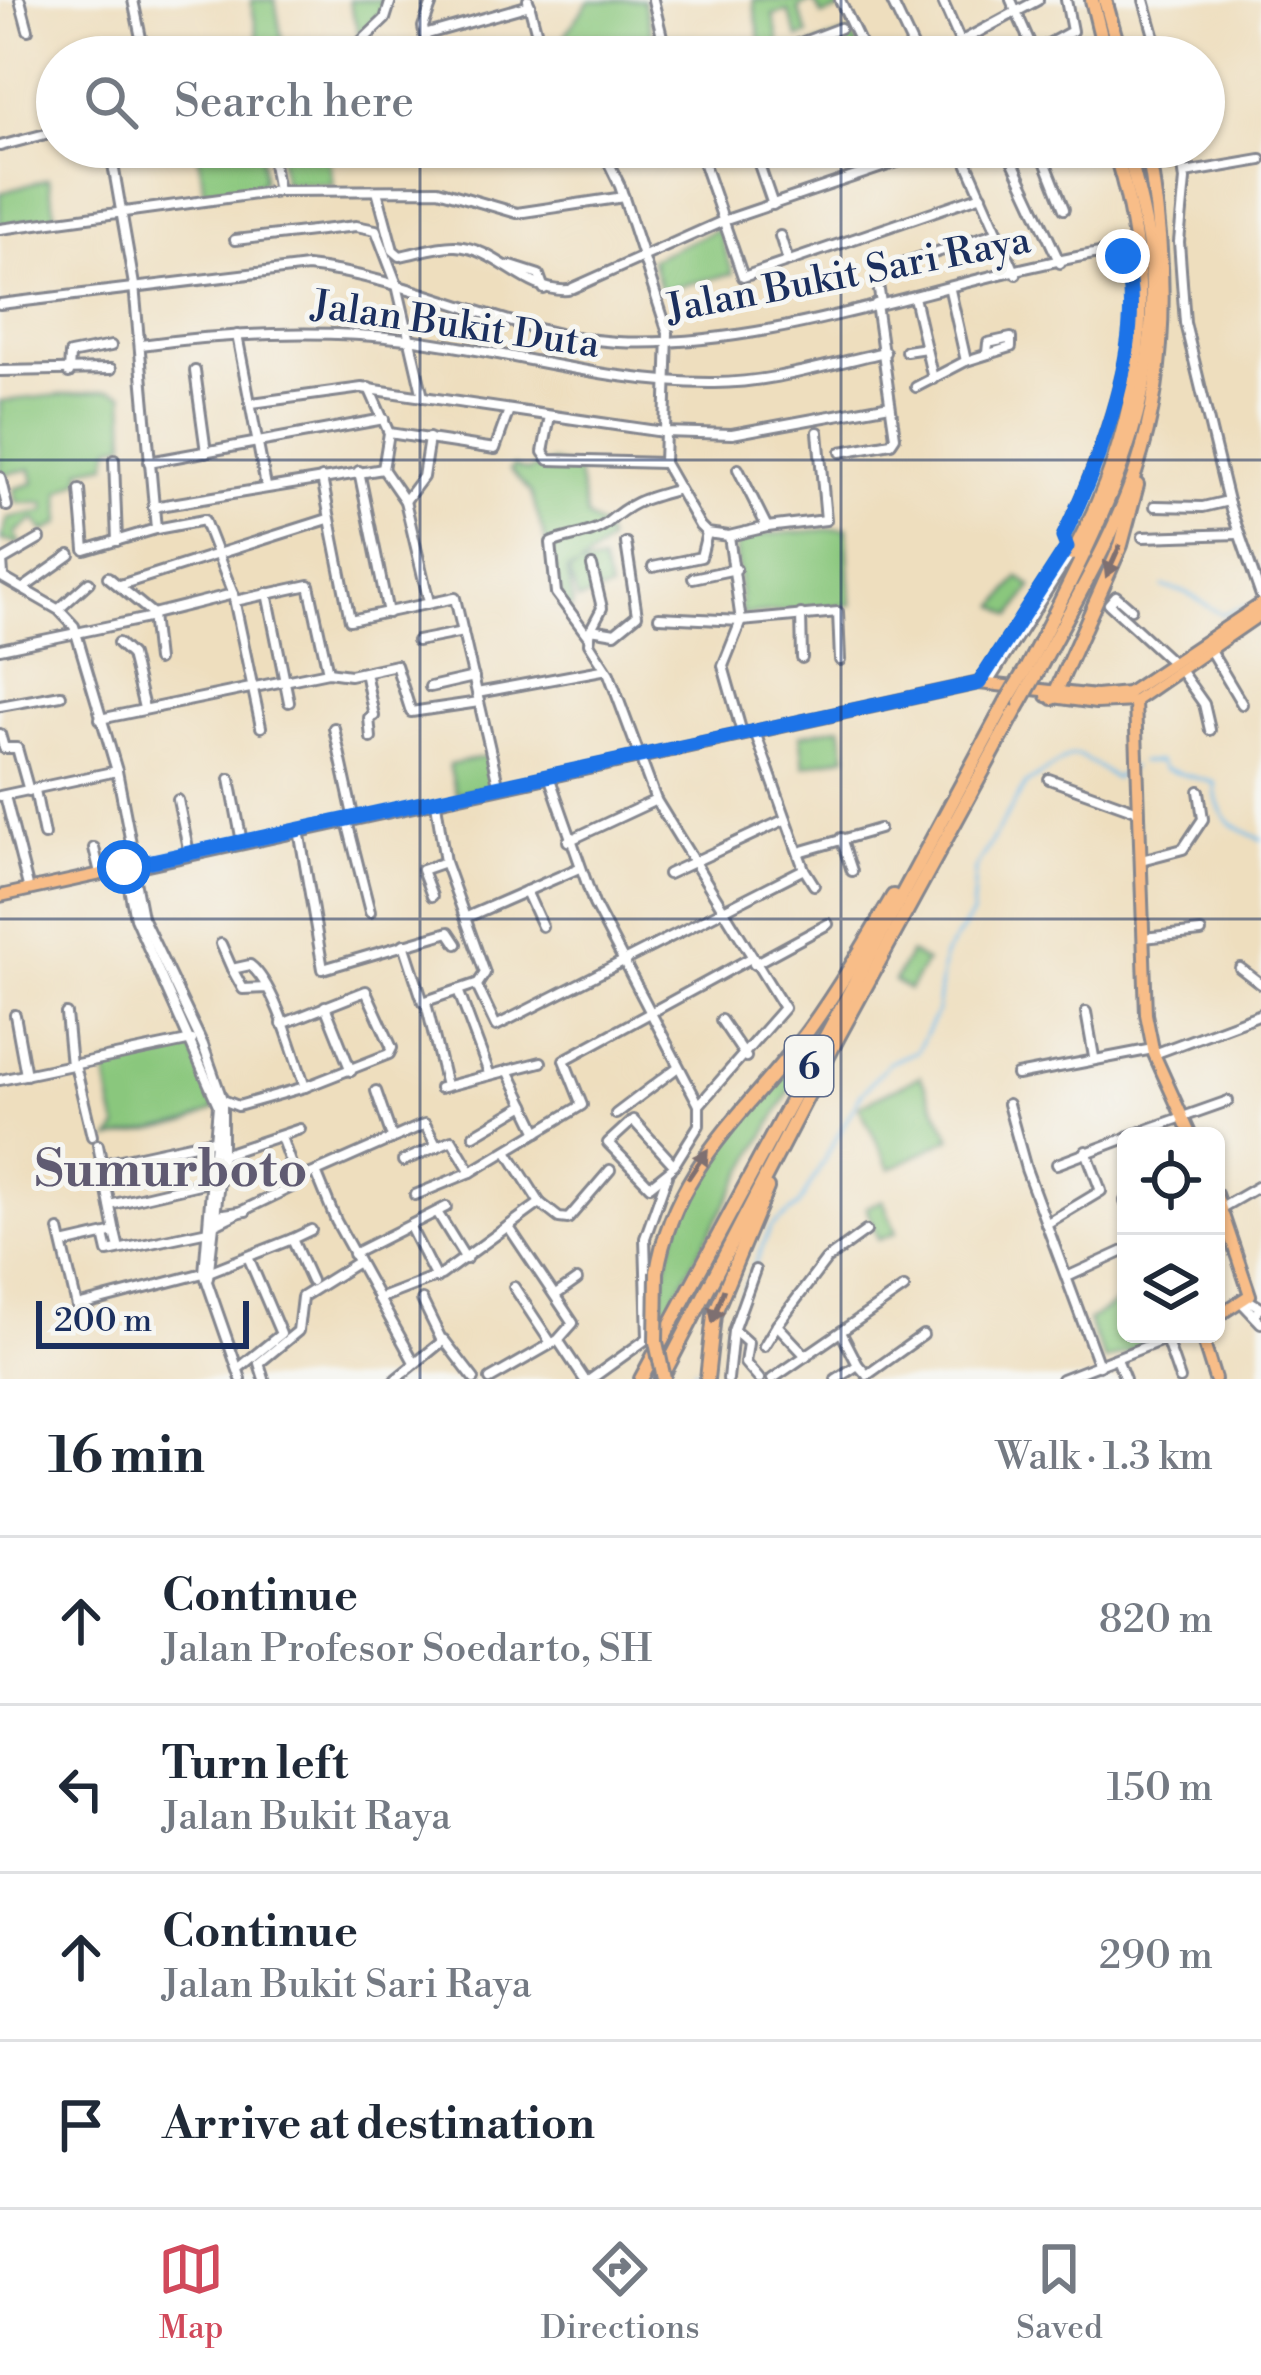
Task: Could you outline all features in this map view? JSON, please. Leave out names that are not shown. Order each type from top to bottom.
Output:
[{"type":"highway","points":[[1096,36],[1097,3]]},
{"type":"highway","points":[[1097,3],[1102,36]]},
{"type":"highway","points":[[1097,3],[1112,36]]},
{"type":"highway","points":[[1069,550],[1117,454],[1136,370],[1142,280],[1118,168]]},
{"type":"highway","name":"6","points":[[1032,669],[1113,496],[1145,380],[1151,318],[1149,247],[1132,168]]},
{"type":"highway","name":"6","points":[[663,1379],[1013,703],[1120,510],[1142,448],[1160,353],[1161,242],[1150,168]]},
{"type":"highway","points":[[1055,693],[1121,545],[1142,448]]},
{"type":"highway","name":"6","points":[[663,1379],[656,1342],[657,1272],[674,1204],[697,1163],[826,1004],[1013,703]]},
{"type":"highway","name":"6","points":[[641,1379],[978,755]]},
{"type":"highway","name":"6","points":[[707,1379],[714,1316],[795,1121]]},
{"type":"main road","points":[[1055,693],[1114,696],[1209,649],[1257,608]]},
{"type":"main road","points":[[0,896],[983,683],[1135,700],[1257,608]]},
{"type":"main road","points":[[1135,700],[1142,938],[1154,1052],[1187,1127]]},
{"type":"main road","points":[[1225,1226],[1250,1297]]},
{"type":"main road","points":[[1204,1343],[1215,1379]]},
{"type":"street","points":[[20,0],[28,30]]},
{"type":"street","points":[[133,0],[141,36]]},
{"type":"street","points":[[367,36],[385,19],[392,0]]},
{"type":"street","points":[[424,35],[433,0]]},
{"type":"street","points":[[653,0],[661,36]]},
{"type":"street","points":[[840,0],[857,36]]},
{"type":"street","points":[[892,0],[909,36]]},
{"type":"street","points":[[943,0],[958,36]]},
{"type":"street","points":[[1011,0],[1025,36]]},
{"type":"street","points":[[972,36],[1038,0]]},
{"type":"street","points":[[1065,36],[1072,32],[1066,0]]},
{"type":"street","points":[[1144,0],[1154,36]]},
{"type":"street","points":[[424,35],[529,3],[538,36]]},
{"type":"street","points":[[819,36],[840,28]]},
{"type":"street","points":[[0,146],[36,137]]},
{"type":"street","points":[[1225,166],[1261,160]]},
{"type":"street","points":[[114,168],[141,345],[156,529]]},
{"type":"street","points":[[274,168],[278,191]]},
{"type":"street","points":[[611,168],[669,341],[664,463],[676,490],[707,533],[729,536],[826,520],[818,432]]},
{"type":"street","points":[[705,168],[740,276],[982,196]]},
{"type":"street","points":[[761,168],[773,206]]},
{"type":"street","points":[[376,190],[396,254],[456,246],[503,265],[545,292],[570,289],[723,221],[881,168]]},
{"type":"street","points":[[969,168],[1016,274]]},
{"type":"street","points":[[1016,168],[1060,263]]},
{"type":"street","points":[[1051,168],[1064,209]]},
{"type":"street","points":[[1183,168],[1179,242],[1185,323],[1257,608]]},
{"type":"street","points":[[1184,173],[1214,168]]},
{"type":"street","points":[[0,229],[278,191],[438,190],[517,213],[624,197]]},
{"type":"street","points":[[235,240],[373,228],[397,285],[423,398]]},
{"type":"street","points":[[841,452],[894,440],[876,272],[998,232]]},
{"type":"street","points":[[780,236],[788,261]]},
{"type":"street","name":"Jalan Bukit Sari Raya","points":[[0,304],[307,267],[347,271],[578,337],[669,341],[724,336],[1120,251],[1131,292],[1127,350],[1086,484],[1063,537],[1069,550]]},
{"type":"street","points":[[950,290],[966,362]]},
{"type":"street","points":[[914,297],[933,379]]},
{"type":"street","name":"Jalan Bukit Duta","points":[[141,345],[283,330],[409,340],[666,382],[743,382],[885,352]]},
{"type":"street","points":[[237,335],[266,486]]},
{"type":"street","points":[[69,373],[70,354],[111,346]]},
{"type":"street","points":[[906,351],[926,348]]},
{"type":"street","points":[[916,387],[987,353]]},
{"type":"street","points":[[0,371],[111,369]]},
{"type":"street","points":[[195,371],[206,452]]},
{"type":"street","points":[[252,403],[369,388],[663,432],[732,434],[890,405]]},
{"type":"street","points":[[369,388],[389,433],[383,469],[405,501],[429,602]]},
{"type":"street","points":[[389,433],[495,449],[509,410]]},
{"type":"street","points":[[550,416],[543,452],[549,460],[664,463]]},
{"type":"street","points":[[149,462],[383,419]]},
{"type":"street","points":[[405,501],[423,477],[429,438]]},
{"type":"street","points":[[114,460],[117,541]]},
{"type":"street","points":[[153,507],[383,469]]},
{"type":"street","points":[[738,470],[762,507],[767,527]]},
{"type":"street","points":[[359,471],[388,613]]},
{"type":"street","points":[[0,477],[7,506]]},
{"type":"street","points":[[322,478],[351,621],[455,598],[499,788]]},
{"type":"street","points":[[80,490],[82,545],[87,550],[201,518],[221,554],[234,597],[261,727]]},
{"type":"street","points":[[602,670],[590,633],[556,593],[551,543],[604,525],[623,506],[676,490]]},
{"type":"street","points":[[1155,506],[1203,507],[1228,501]]},
{"type":"street","points":[[120,585],[328,518]]},
{"type":"street","points":[[653,567],[702,556],[707,533]]},
{"type":"street","points":[[1143,537],[1238,534]]},
{"type":"street","points":[[729,536],[741,621],[723,666],[814,885]]},
{"type":"street","points":[[40,539],[2,561],[2,576],[25,587],[74,626],[117,771],[131,881],[144,929],[222,1099],[212,1223]]},
{"type":"street","points":[[590,633],[615,633],[637,615],[626,543]]},
{"type":"street","points":[[983,683],[1069,550]]},
{"type":"street","points":[[25,587],[70,555]]},
{"type":"street","points":[[590,633],[602,608],[592,566]]},
{"type":"street","points":[[693,578],[736,569]]},
{"type":"street","points":[[108,577],[151,616],[157,660]]},
{"type":"street","points":[[58,610],[89,582]]},
{"type":"street","points":[[0,649],[304,584],[311,590],[328,672]]},
{"type":"street","points":[[267,593],[289,702]]},
{"type":"street","points":[[1132,609],[1116,596],[1109,605],[1177,667],[1204,704],[1210,730]]},
{"type":"street","points":[[801,614],[802,658]]},
{"type":"street","points":[[659,617],[741,621],[840,614],[841,660]]},
{"type":"street","points":[[418,641],[463,632]]},
{"type":"street","points":[[118,643],[131,656],[144,708]]},
{"type":"street","points":[[1209,649],[1242,704]]},
{"type":"street","points":[[100,719],[328,672],[365,672],[398,665],[411,712],[602,670],[609,674],[656,800],[784,1008],[746,1057],[699,1105]]},
{"type":"street","points":[[365,672],[374,716],[369,718],[371,738]]},
{"type":"street","points":[[430,687],[474,677]]},
{"type":"street","points":[[0,706],[62,694]]},
{"type":"street","points":[[334,728],[370,911]]},
{"type":"street","points":[[0,734],[5,748],[16,748],[44,835]]},
{"type":"street","points":[[29,890],[3,796],[117,771]]},
{"type":"street","points":[[514,1287],[587,1379],[647,1338],[645,1238],[672,1168],[699,1125],[699,1105],[579,868],[550,776]]},
{"type":"street","points":[[230,779],[242,842]]},
{"type":"street","points":[[1049,779],[1138,812]]},
{"type":"street","points":[[1139,860],[1183,849],[1203,819],[1199,790]]},
{"type":"street","points":[[178,800],[189,853]]},
{"type":"street","points":[[568,841],[656,800]]},
{"type":"street","points":[[426,1003],[477,985],[485,973],[445,862],[436,803]]},
{"type":"street","points":[[668,874],[786,819]]},
{"type":"street","points":[[799,852],[879,829]]},
{"type":"street","points":[[299,830],[323,969],[451,932],[465,917],[579,868]]},
{"type":"street","points":[[842,838],[852,871]]},
{"type":"street","points":[[94,848],[100,873]]},
{"type":"street","points":[[432,896],[422,870],[445,862]]},
{"type":"street","points":[[477,985],[496,1026],[724,914],[804,869]]},
{"type":"street","points":[[526,891],[542,926]]},
{"type":"street","points":[[415,1195],[471,1172],[583,1103],[563,1060],[828,924]]},
{"type":"street","points":[[451,932],[457,944]]},
{"type":"street","points":[[1142,938],[1201,932]]},
{"type":"street","points":[[221,944],[243,989],[267,988]]},
{"type":"street","points":[[404,944],[426,1003],[443,1087],[541,1062]]},
{"type":"street","points":[[232,969],[253,966],[267,988],[305,1088]]},
{"type":"street","points":[[1240,968],[1261,985]]},
{"type":"street","points":[[458,990],[489,1073]]},
{"type":"street","points":[[222,1099],[238,1106],[305,1088],[391,1052],[370,995],[363,991],[282,1024]]},
{"type":"street","points":[[325,1006],[351,1071]]},
{"type":"street","points":[[1086,1012],[1094,1057]]},
{"type":"street","points":[[66,1014],[73,1065],[102,1164],[119,1249]]},
{"type":"street","points":[[1017,1075],[1094,1057],[1154,1052],[1261,1014]]},
{"type":"street","points":[[15,1015],[26,1075]]},
{"type":"street","points":[[721,1020],[746,1057]]},
{"type":"street","points":[[0,1080],[196,1039]]},
{"type":"street","points":[[616,1114],[678,1067]]},
{"type":"street","points":[[508,1070],[538,1132]]},
{"type":"street","points":[[214,1080],[222,1155],[207,1274],[241,1379]]},
{"type":"street","points":[[376,1091],[392,1137]]},
{"type":"street","points":[[1152,1127],[1228,1101]]},
{"type":"street","points":[[1008,1104],[1097,1379]]},
{"type":"street","points":[[474,1135],[525,1105]]},
{"type":"street","points":[[633,1120],[672,1168],[649,1185],[611,1148],[609,1139],[633,1120]]},
{"type":"street","points":[[104,1235],[108,1252],[212,1223],[424,1124],[437,1147]]},
{"type":"street","points":[[222,1155],[300,1129]]},
{"type":"street","points":[[281,1137],[300,1178]]},
{"type":"street","points":[[102,1164],[220,1139]]},
{"type":"street","points":[[403,1161],[452,1140],[471,1172]]},
{"type":"street","points":[[1057,1164],[1117,1140]]},
{"type":"street","points":[[507,1151],[540,1203],[559,1219],[568,1219],[610,1171]]},
{"type":"street","points":[[1046,1224],[1101,1191],[1086,1151]]},
{"type":"street","points":[[316,1172],[356,1258],[414,1361]]},
{"type":"street","points":[[110,1205],[212,1181]]},
{"type":"street","points":[[1225,1206],[1261,1185]]},
{"type":"street","points":[[378,1299],[436,1278],[540,1203]]},
{"type":"street","points":[[264,1379],[257,1365],[298,1331],[302,1297],[356,1258],[442,1210],[466,1258]]},
{"type":"street","points":[[490,1379],[554,1341],[573,1323],[508,1226]]},
{"type":"street","points":[[410,1227],[436,1278]]},
{"type":"street","points":[[59,1230],[81,1323]]},
{"type":"street","points":[[77,1306],[207,1274],[311,1230]]},
{"type":"street","points":[[764,1346],[826,1260],[866,1231]]},
{"type":"street","points":[[62,1244],[116,1232]]},
{"type":"street","points":[[292,1239],[310,1281]]},
{"type":"street","points":[[1067,1277],[1117,1254]]},
{"type":"street","points":[[239,1368],[281,1334],[249,1259]]},
{"type":"street","points":[[728,1379],[733,1331],[755,1270]]},
{"type":"street","points":[[556,1294],[577,1280]]},
{"type":"street","points":[[772,1379],[904,1288]]},
{"type":"street","points":[[1250,1297],[1259,1315]]},
{"type":"street","points":[[422,1300],[442,1341],[475,1379]]},
{"type":"street","points":[[777,1325],[806,1356]]},
{"type":"street","points":[[841,1332],[867,1375],[923,1335]]},
{"type":"street","points":[[738,1334],[748,1343],[745,1363],[759,1379]]},
{"type":"street","points":[[396,1379],[442,1341]]},
{"type":"street","points":[[1062,1379],[1156,1343]]},
{"type":"street","points":[[1167,1343],[1180,1379]]},
{"type":"street","points":[[1117,1359],[1125,1379]]},
{"type":"street","points":[[836,1379],[858,1365]]},
{"type":"green space","points":[[251,0],[275,0],[281,36],[257,36]]},
{"type":"green space","points":[[349,0],[383,0],[381,12],[359,35]]},
{"type":"green space","points":[[643,0],[653,36],[564,36],[589,1]]},
{"type":"green space","points":[[753,0],[835,0],[840,10],[822,16],[813,1],[798,8],[808,35],[797,36],[788,11],[773,15],[778,36],[759,36]]},
{"type":"green space","points":[[200,168],[263,168],[264,180],[254,188],[205,195]]},
{"type":"green space","points":[[282,168],[330,168],[333,184],[284,183]]},
{"type":"green space","points":[[48,179],[56,217],[0,225],[0,193]]},
{"type":"green space","points":[[718,229],[733,274],[661,290],[651,259]]},
{"type":"green space","points":[[110,390],[124,394],[126,443],[111,446],[107,464],[82,469],[81,480],[60,492],[61,523],[44,532],[35,519],[15,533],[21,544],[1,540],[8,518],[45,511],[45,503],[17,503],[14,489],[34,483],[31,469],[0,475],[0,401]]},
{"type":"green space","points":[[552,462],[577,469],[587,518],[604,529],[608,542],[579,567],[601,562],[610,590],[578,600],[569,572],[577,568],[567,570],[573,604],[568,616],[531,493],[510,470],[513,466],[528,471]]},
{"type":"green space","points":[[847,528],[851,605],[742,615],[735,537]]},
{"type":"green space","points":[[1019,577],[1032,587],[1012,616],[997,606]]},
{"type":"green space","points":[[841,726],[846,756],[804,766],[800,735]]},
{"type":"green space","points":[[487,756],[493,785],[456,794],[449,765]]},
{"type":"green space","points":[[910,953],[926,962],[909,990],[894,981]]},
{"type":"green space","points":[[810,1045],[807,1060],[660,1321],[668,1257],[703,1175],[790,1062]]},
{"type":"green space","points":[[191,1046],[215,1109],[187,1123],[111,1139],[118,1128],[105,1065]]},
{"type":"green space","points":[[920,1076],[951,1138],[890,1169],[859,1106]]},
{"type":"green space","points":[[883,1200],[896,1233],[878,1240],[866,1207]]},
{"type":"green space","points":[[1117,1303],[1117,1343],[1150,1343],[1105,1361],[1088,1321]]},
{"type":"waterway","points":[[1163,587],[1185,592],[1221,614],[1248,606]]},
{"type":"waterway","points":[[726,1329],[771,1227],[799,1205],[861,1094],[889,1063],[917,1051],[937,1012],[944,956],[972,915],[975,869],[1026,784],[1069,756],[1079,755],[1115,778],[1132,767]]},
{"type":"waterway","points":[[1140,762],[1159,762],[1164,769],[1215,783],[1218,804],[1227,819],[1261,839]]},
{"type":"waterway","points":[[689,1379],[696,1369]]},
{"type":"district","name":"Sumurboto","points":[[171,1168]]},
{"type":"route","points":[[124,867],[979,683],[1067,547],[1063,537],[1086,484],[1127,350],[1131,292],[1123,256]]}]
